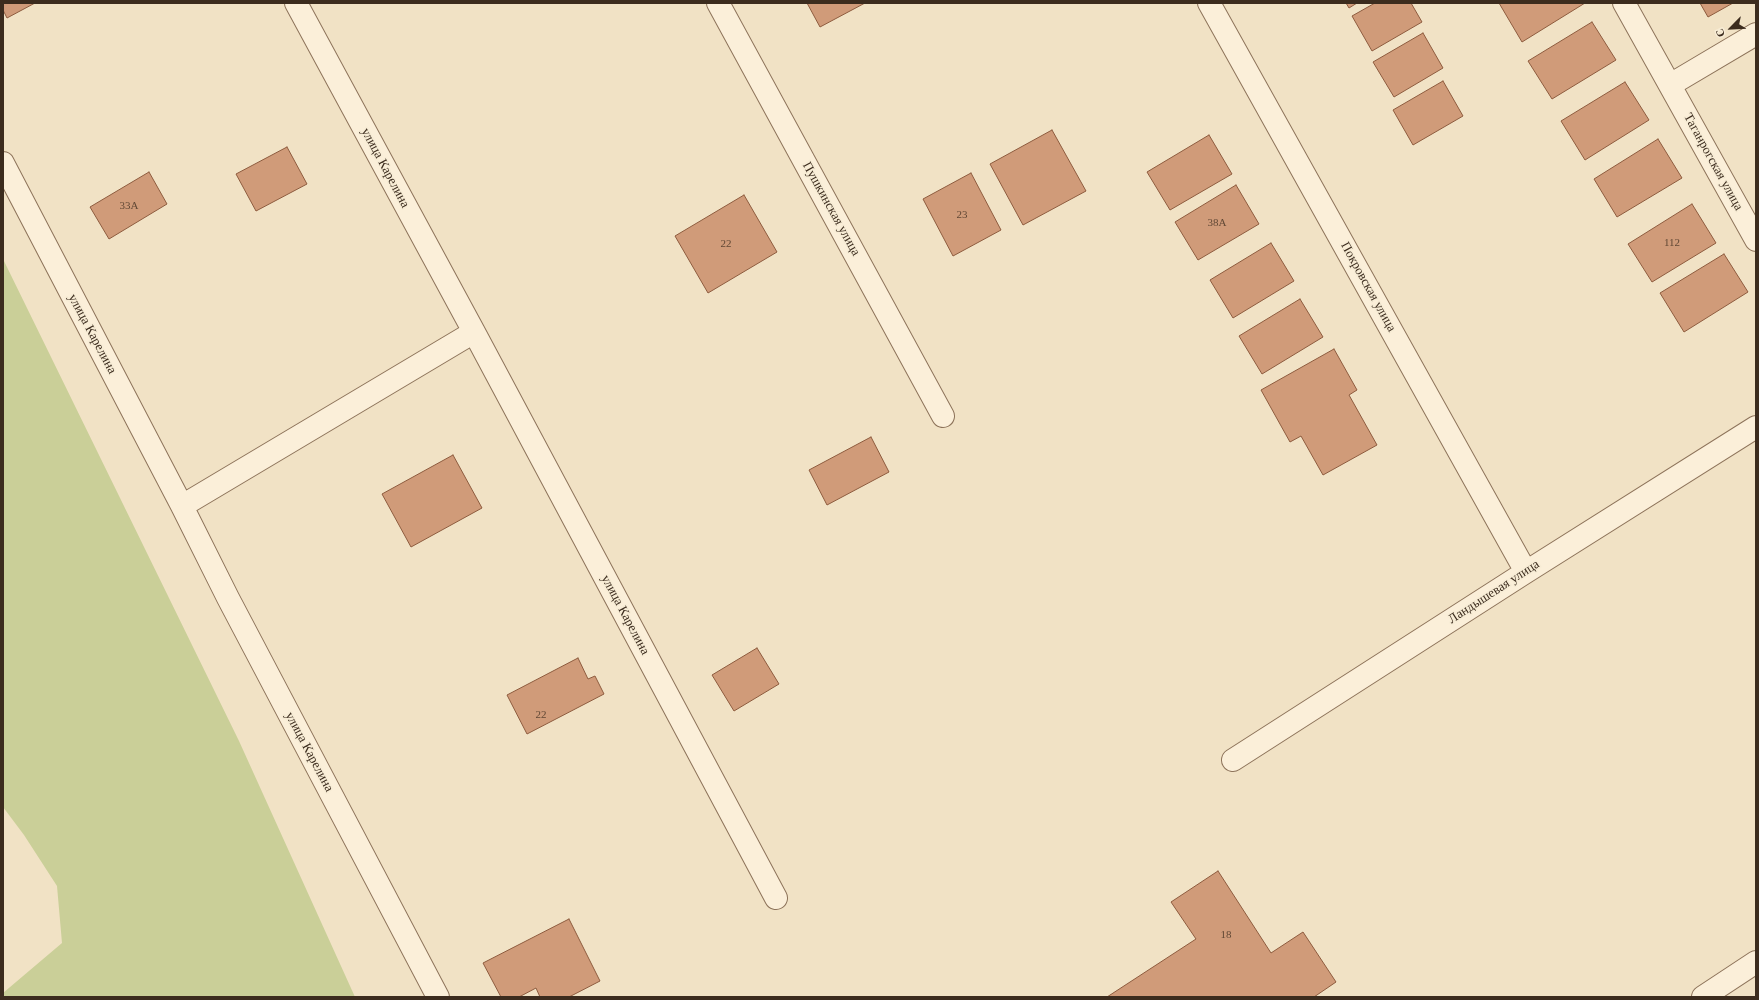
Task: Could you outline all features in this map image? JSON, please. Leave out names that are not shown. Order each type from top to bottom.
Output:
[{"type":"street","name":"улица Карелина","points":[[296,3],[474,332],[776,898]]},
{"type":"street","name":"Пушкинская улица","points":[[718,3],[943,416]]},
{"type":"street","name":"Покровская улица","points":[[1209,3],[1526,572]]},
{"type":"street","name":"Таганрогская улица","points":[[1624,3],[1756,240]]},
{"type":"street","points":[[1670,84],[1756,34]]},
{"type":"street","name":"улица Карелина","points":[[3,162],[182,506],[228,598],[438,997]]},
{"type":"street","points":[[182,506],[474,332]]},
{"type":"street","name":"Ландышевая улица","points":[[1233,760],[1526,572],[1756,427]]},
{"type":"street","points":[[1703,997],[1756,962]]},
{"type":"green space","points":[[3,259],[239,741],[355,997],[3,997],[3,993],[62,943],[57,886],[24,835],[3,807]]},
{"type":"building","points":[[3,3],[35,3],[7,18],[3,10]]},
{"type":"building","points":[[807,3],[865,3],[820,27]]},
{"type":"building","points":[[1346,3],[1357,3],[1349,8]]},
{"type":"building","points":[[1375,3],[1411,3],[1422,22],[1372,51],[1352,16]]},
{"type":"building","points":[[1499,3],[1585,3],[1522,42]]},
{"type":"building","points":[[1700,3],[1733,3],[1708,17]]},
{"type":"building","points":[[1592,22],[1616,60],[1552,99],[1528,61]]},
{"type":"building","points":[[1423,33],[1443,68],[1394,97],[1373,62]]},
{"type":"building","points":[[1443,81],[1463,116],[1413,145],[1393,110]]},
{"type":"building","points":[[1625,82],[1649,120],[1585,160],[1561,121]]},
{"type":"building","points":[[1052,130],[1086,191],[1023,225],[990,164]]},
{"type":"building","points":[[1209,135],[1232,174],[1170,210],[1147,172]]},
{"type":"building","points":[[1658,139],[1682,178],[1617,217],[1594,179]]},
{"type":"building","points":[[287,147],[307,184],[256,211],[236,174]]},
{"type":"building","points":[[149,172],[167,204],[109,239],[90,207]]},
{"type":"building","points":[[971,173],[1001,230],[953,256],[923,199]]},
{"type":"building","points":[[1236,185],[1259,224],[1198,260],[1175,222]]},
{"type":"building","points":[[744,195],[777,252],[708,293],[675,236]]},
{"type":"building","points":[[1692,204],[1716,243],[1652,282],[1628,244]]},
{"type":"building","points":[[1271,243],[1294,281],[1233,318],[1210,280]]},
{"type":"building","points":[[1724,254],[1748,292],[1684,332],[1660,293]]},
{"type":"building","points":[[1300,299],[1323,337],[1262,374],[1239,336]]},
{"type":"building","points":[[1334,349],[1357,390],[1349,395],[1377,445],[1323,475],[1301,436],[1290,442],[1261,390]]},
{"type":"building","points":[[871,437],[889,472],[827,505],[809,470]]},
{"type":"building","points":[[453,455],[482,508],[411,547],[382,494]]},
{"type":"building","points":[[757,648],[779,684],[734,711],[712,675]]},
{"type":"building","points":[[578,658],[588,679],[595,676],[604,694],[527,734],[507,695]]},
{"type":"building","points":[[1218,871],[1271,953],[1303,932],[1336,982],[1314,997],[1107,997],[1196,939],[1171,902]]},
{"type":"building","points":[[569,919],[600,981],[569,997],[540,997],[536,988],[519,997],[501,997],[483,963]]}]
